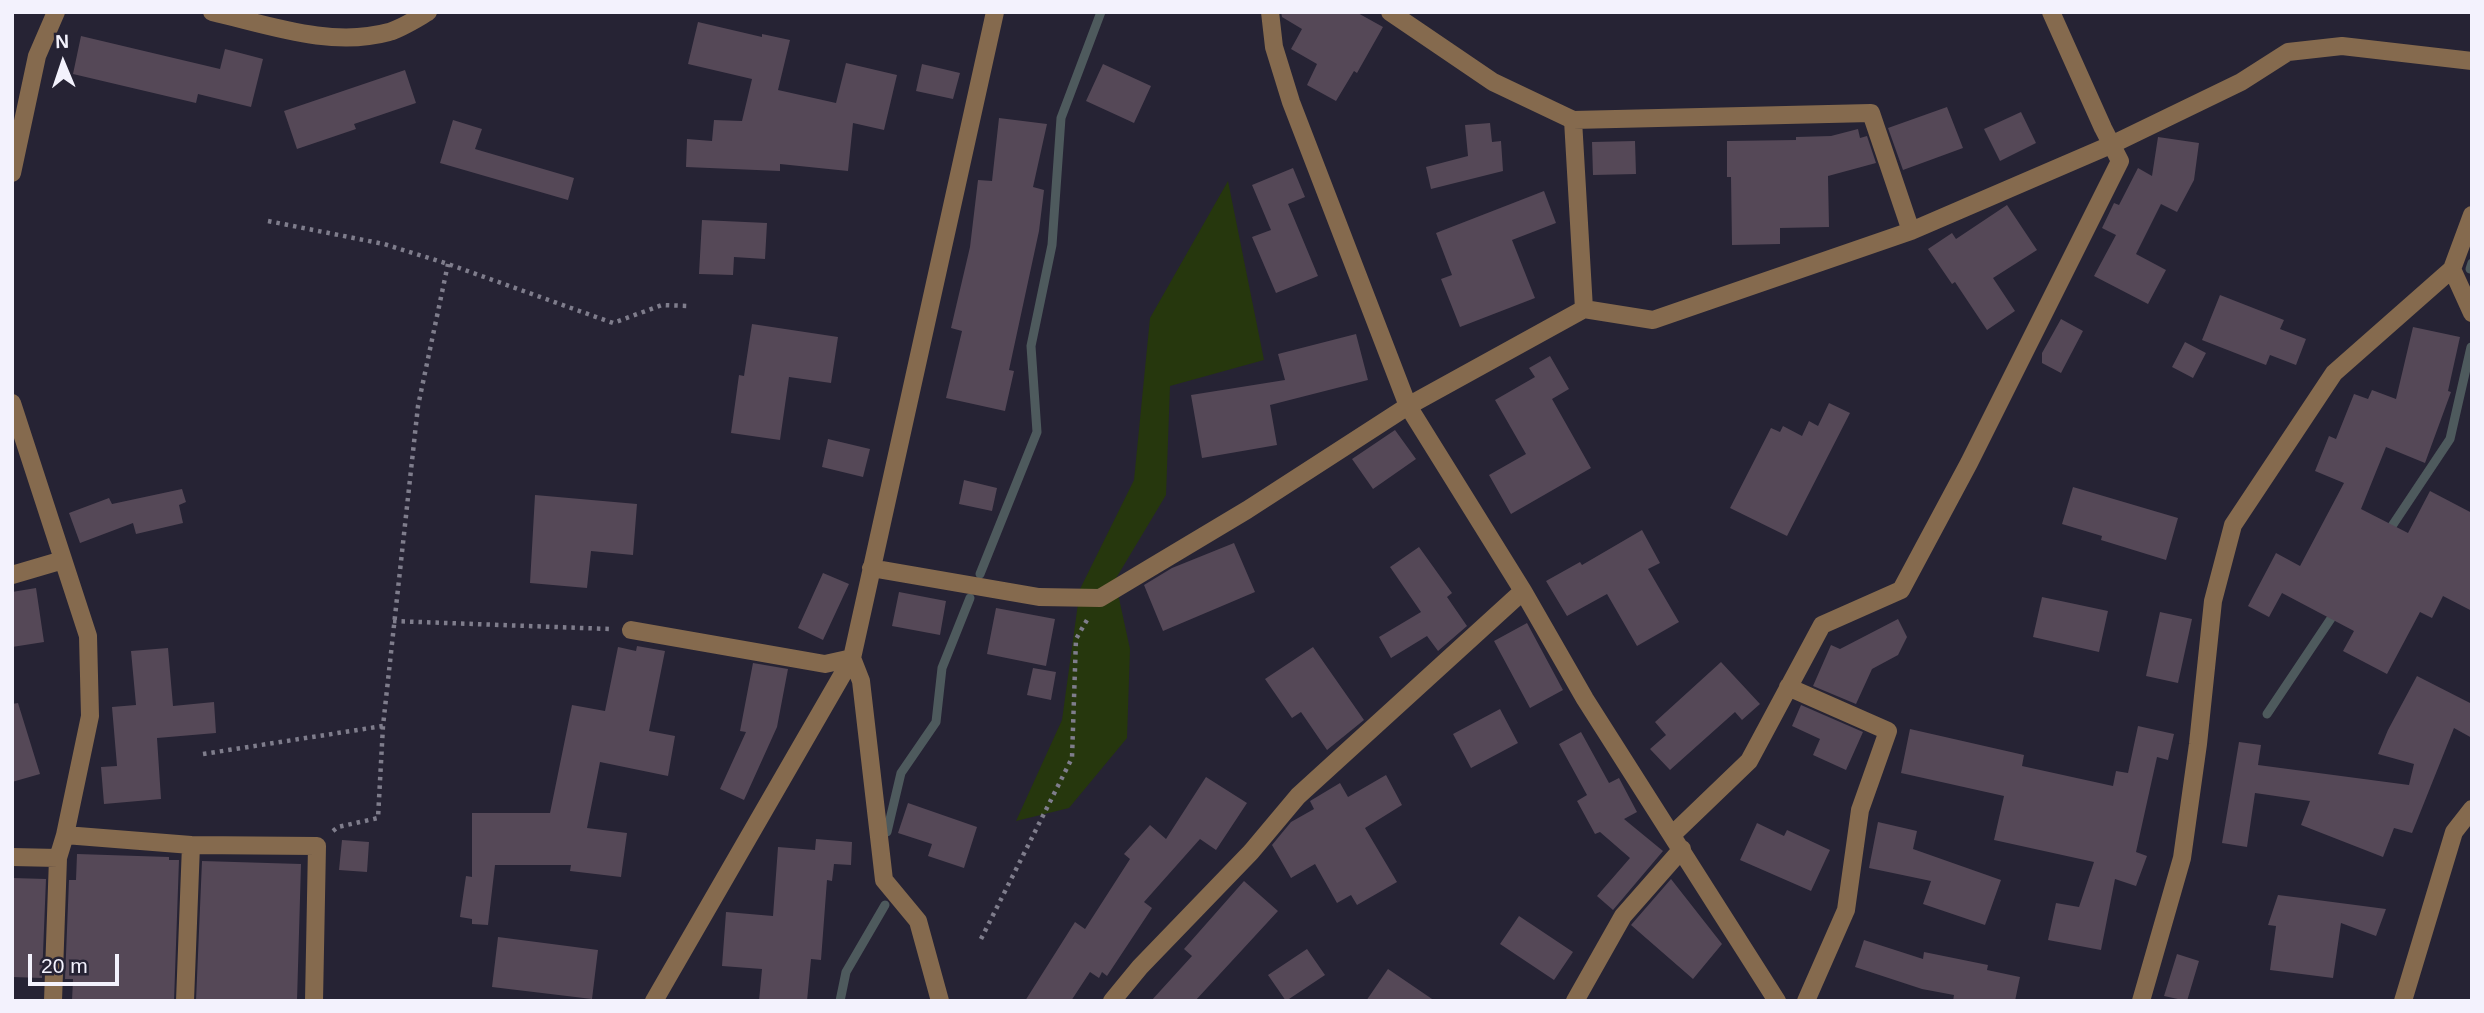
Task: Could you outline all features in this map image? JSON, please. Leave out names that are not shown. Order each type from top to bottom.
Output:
[{"type":"street","points":[[12,173],[37,56],[56,12]]},
{"type":"street","points":[[212,12],[317,36],[352,38],[390,32],[428,12]]},
{"type":"street","points":[[654,1001],[852,658],[995,12]]},
{"type":"street","points":[[1270,12],[1274,47],[1291,102],[1408,405],[1523,591],[1585,699],[1777,1001]]},
{"type":"street","points":[[1390,12],[1493,82],[1573,120],[1871,113],[1911,231]]},
{"type":"street","points":[[1574,1001],[1623,916],[1677,842],[1749,761],[1822,625],[1901,590],[1969,463],[2120,161],[2051,12]]},
{"type":"street","points":[[871,568],[1039,597],[1100,598],[1247,510],[1408,405],[1584,309],[1653,320],[1911,231],[2113,144],[2241,82],[2288,52],[2342,46],[2472,61]]},
{"type":"street","points":[[1573,120],[1584,309]]},
{"type":"street","points":[[2141,1001],[2182,858],[2199,744],[2213,601],[2233,525],[2333,373],[2452,269],[2472,215]]},
{"type":"street","points":[[2452,269],[2472,313]]},
{"type":"street","points":[[12,403],[88,636],[90,716],[58,858],[53,1001]]},
{"type":"street","points":[[12,575],[63,560]]},
{"type":"street","points":[[1112,1001],[1140,967],[1251,852],[1298,796],[1523,591]]},
{"type":"street","points":[[631,630],[825,664],[852,658]]},
{"type":"street","points":[[852,658],[861,681],[884,880],[918,920],[940,1001]]},
{"type":"street","points":[[1788,687],[1888,731],[1860,810],[1846,910],[1806,1001]]},
{"type":"street","points":[[2403,1001],[2454,832],[2472,809]]},
{"type":"street","points":[[65,835],[191,845],[317,846],[314,1001]]},
{"type":"street","points":[[185,1001],[191,845]]},
{"type":"street","points":[[12,857],[58,858]]},
{"type":"path","points":[[268,221],[384,244],[613,323],[662,305],[688,306]]},
{"type":"path","points":[[317,846],[338,827],[378,818],[393,621],[418,406],[448,264]]},
{"type":"path","points":[[981,939],[1072,758],[1076,639],[1100,598]]},
{"type":"path","points":[[393,621],[631,630]]},
{"type":"path","points":[[203,754],[383,726]]},
{"type":"green space","points":[[1228,181],[1264,360],[1170,386],[1166,495],[1115,580],[1130,649],[1127,738],[1069,808],[1016,821],[1062,720],[1080,589],[1134,480],[1150,318]]},
{"type":"building","points":[[1281,12],[1356,12],[1383,27],[1357,73],[1354,71],[1336,101],[1307,85],[1317,64],[1291,49],[1302,29],[1282,17]]},
{"type":"building","points":[[698,22],[762,37],[762,34],[790,40],[778,90],[836,103],[846,63],[897,75],[884,130],[853,123],[848,171],[780,164],[780,171],[686,167],[687,139],[712,141],[714,120],[742,121],[752,79],[688,64]]},
{"type":"building","points":[[81,36],[220,69],[225,49],[263,59],[251,107],[198,94],[196,103],[73,74]]},
{"type":"building","points":[[922,64],[960,73],[953,99],[916,91]]},
{"type":"building","points":[[1103,64],[1151,86],[1134,123],[1086,101]]},
{"type":"building","points":[[405,70],[416,103],[354,124],[356,129],[297,149],[284,111]]},
{"type":"building","points":[[1947,107],[1963,148],[1903,170],[1888,128]]},
{"type":"building","points":[[2021,112],[2036,143],[2000,161],[1984,129]]},
{"type":"building","points":[[999,118],[1047,124],[1033,187],[1044,190],[1039,231],[1009,370],[1014,371],[1005,411],[946,398],[962,331],[951,328],[970,247],[978,180],[992,181]]},
{"type":"building","points":[[453,120],[482,129],[475,149],[574,178],[568,200],[440,163]]},
{"type":"building","points":[[1490,123],[1492,142],[1501,141],[1503,171],[1431,189],[1426,167],[1468,156],[1465,125]]},
{"type":"building","points":[[1858,129],[1860,138],[1867,136],[1876,163],[1828,176],[1829,227],[1780,228],[1780,244],[1732,245],[1731,177],[1727,177],[1727,141],[1796,140],[1796,137],[1831,136]]},
{"type":"building","points":[[2158,137],[2199,143],[2194,180],[2177,212],[2161,204],[2136,254],[2166,270],[2148,304],[2094,276],[2116,235],[2102,228],[2114,203],[2119,205],[2138,168],[2152,176]]},
{"type":"building","points":[[1635,141],[1636,174],[1593,175],[1592,142]]},
{"type":"building","points":[[1293,168],[1305,197],[1288,204],[1318,276],[1276,293],[1252,237],[1271,230],[1252,185]]},
{"type":"building","points":[[1544,191],[1556,223],[1512,240],[1535,298],[1460,327],[1441,279],[1452,275],[1436,233]]},
{"type":"building","points":[[2007,205],[2037,250],[1993,278],[2015,311],[1987,330],[1955,282],[1952,284],[1928,249],[1952,233],[1956,239]]},
{"type":"building","points":[[702,220],[767,223],[765,259],[734,257],[733,275],[699,274]]},
{"type":"building","points":[[2220,295],[2284,320],[2280,329],[2306,339],[2296,365],[2270,355],[2266,365],[2202,340]]},
{"type":"building","points":[[2061,319],[2083,331],[2061,373],[2042,363],[2042,353]]},
{"type":"building","points":[[752,324],[838,337],[831,383],[789,377],[780,440],[731,433],[739,375],[744,376]]},
{"type":"building","points":[[2413,327],[2460,337],[2448,391],[2451,392],[2425,463],[2386,447],[2361,509],[2408,533],[2430,491],[2472,513],[2472,611],[2443,596],[2432,618],[2420,612],[2387,674],[2343,651],[2354,631],[2282,593],[2269,617],[2248,606],[2276,553],[2300,566],[2344,483],[2315,471],[2329,436],[2336,439],[2354,394],[2368,399],[2372,390],[2396,399]]},
{"type":"building","points":[[1356,334],[1368,380],[1270,405],[1277,445],[1202,458],[1191,395],[1285,380],[1278,354]]},
{"type":"building","points":[[2185,342],[2206,353],[2193,378],[2172,367]]},
{"type":"building","points":[[1550,356],[1569,389],[1552,399],[1591,468],[1511,514],[1489,475],[1526,454],[1495,400],[1535,377],[1529,368]]},
{"type":"building","points":[[1829,403],[1850,413],[1787,536],[1730,508],[1771,428],[1780,432],[1783,426],[1802,436],[1809,421],[1818,426]]},
{"type":"building","points":[[1395,430],[1416,459],[1373,489],[1352,459]]},
{"type":"building","points":[[828,439],[870,449],[863,477],[822,467]]},
{"type":"building","points":[[964,480],[997,488],[992,511],[959,504]]},
{"type":"building","points":[[2073,487],[2178,518],[2166,560],[2101,540],[2102,536],[2062,524]]},
{"type":"building","points":[[182,489],[186,502],[179,505],[183,523],[136,534],[133,523],[80,543],[69,513],[109,498],[112,504]]},
{"type":"building","points":[[535,495],[637,504],[633,555],[591,551],[587,588],[530,583]]},
{"type":"building","points":[[1642,530],[1660,563],[1648,569],[1679,622],[1637,646],[1607,594],[1567,616],[1546,581],[1580,562],[1582,565]]},
{"type":"building","points":[[1234,543],[1255,592],[1163,631],[1144,585],[1172,568]]},
{"type":"building","points":[[1419,547],[1452,593],[1447,597],[1467,626],[1438,651],[1427,636],[1391,658],[1379,637],[1421,612],[1390,567]]},
{"type":"building","points":[[823,573],[849,584],[823,640],[798,628]]},
{"type":"building","points":[[36,588],[44,642],[12,647],[12,592]]},
{"type":"building","points":[[899,592],[946,601],[940,635],[892,626]]},
{"type":"building","points":[[2042,597],[2108,611],[2099,652],[2033,637]]},
{"type":"building","points":[[996,608],[1055,619],[1046,666],[987,654]]},
{"type":"building","points":[[2160,612],[2192,619],[2178,683],[2146,676]]},
{"type":"building","points":[[1898,619],[1907,637],[1898,655],[1872,669],[1856,704],[1813,686],[1831,645],[1840,649]]},
{"type":"building","points":[[1527,623],[1563,690],[1530,708],[1494,641]]},
{"type":"building","points":[[637,646],[665,651],[649,731],[675,736],[668,776],[600,762],[587,828],[627,833],[621,877],[570,871],[571,865],[495,865],[488,925],[472,924],[472,919],[460,917],[466,876],[472,877],[472,813],[550,813],[572,705],[605,711],[618,647],[636,651]]},
{"type":"building","points":[[1313,647],[1364,720],[1327,750],[1301,712],[1292,718],[1265,679]]},
{"type":"building","points":[[168,648],[173,706],[214,702],[216,733],[157,738],[161,799],[104,804],[101,767],[117,766],[112,707],[136,705],[131,651]]},
{"type":"building","points":[[1721,662],[1760,704],[1742,720],[1735,712],[1670,770],[1650,749],[1666,735],[1655,722]]},
{"type":"building","points":[[753,663],[788,669],[777,727],[744,800],[720,789],[746,732],[740,731]]},
{"type":"building","points":[[1033,668],[1056,672],[1051,700],[1027,695]]},
{"type":"building","points":[[2417,676],[2472,704],[2472,738],[2454,728],[2412,833],[2394,828],[2383,857],[2301,825],[2310,801],[2255,793],[2247,847],[2222,843],[2239,742],[2261,745],[2258,765],[2409,785],[2414,764],[2378,754]]},
{"type":"building","points":[[18,703],[40,774],[12,782],[12,704]]},
{"type":"building","points":[[1801,705],[1863,732],[1846,770],[1813,755],[1820,739],[1792,726]]},
{"type":"building","points":[[1500,709],[1518,743],[1471,768],[1453,734]]},
{"type":"building","points":[[2138,726],[2174,734],[2168,760],[2157,757],[2136,852],[2147,856],[2136,886],[2115,879],[2101,950],[2048,940],[2056,903],[2079,907],[2094,862],[1994,840],[2004,796],[1901,773],[1910,729],[2024,755],[2022,766],[2113,786],[2116,771],[2128,773]]},
{"type":"building","points":[[1581,732],[1609,783],[1619,778],[1637,812],[1624,819],[1663,851],[1613,910],[1597,896],[1630,858],[1600,832],[1595,834],[1577,801],[1587,795],[1559,744]]},
{"type":"building","points":[[1386,775],[1402,805],[1365,828],[1397,882],[1357,905],[1351,895],[1337,903],[1315,864],[1291,878],[1272,845],[1291,822],[1314,809],[1310,801],[1340,783],[1348,797]]},
{"type":"building","points":[[1206,777],[1247,803],[1216,850],[1200,839],[1144,902],[1152,908],[1107,976],[1102,972],[1099,978],[1090,972],[1071,1001],[1025,1001],[1075,922],[1085,929],[1130,859],[1124,854],[1150,825],[1166,839]]},
{"type":"building","points":[[908,803],[977,827],[964,868],[928,856],[932,844],[898,833]]},
{"type":"building","points":[[1878,822],[1917,831],[1913,849],[2001,880],[1985,925],[1923,904],[1931,881],[1869,868]]},
{"type":"building","points":[[1757,823],[1784,836],[1787,830],[1830,850],[1811,891],[1740,860]]},
{"type":"building","points":[[816,839],[852,842],[851,865],[834,864],[832,881],[827,880],[821,960],[811,959],[807,1001],[759,1001],[762,969],[722,966],[726,912],[773,916],[778,847],[815,850]]},
{"type":"building","points":[[342,840],[369,842],[367,872],[339,870]]},
{"type":"building","points":[[77,854],[169,857],[169,860],[179,860],[174,1001],[72,1001],[73,979],[65,979],[69,880],[76,880]]},
{"type":"building","points":[[202,861],[301,864],[297,1001],[196,1001]]},
{"type":"building","points":[[12,878],[46,879],[42,978],[12,977]]},
{"type":"building","points":[[1671,879],[1722,944],[1693,979],[1631,925]]},
{"type":"building","points":[[1244,881],[1278,911],[1195,1001],[1151,1001],[1192,956],[1184,949]]},
{"type":"building","points":[[2278,895],[2386,909],[2376,936],[2341,923],[2333,978],[2270,970],[2276,926],[2268,925]]},
{"type":"building","points":[[1519,916],[1573,952],[1554,980],[1500,944]]},
{"type":"building","points":[[498,937],[598,950],[592,999],[492,987]]},
{"type":"building","points":[[1864,940],[1923,959],[1924,952],[1988,965],[1987,970],[2020,977],[2015,1001],[1953,1001],[1954,995],[1922,989],[1855,967]]},
{"type":"building","points":[[1307,949],[1325,975],[1286,1001],[1268,975]]},
{"type":"building","points":[[2177,954],[2199,961],[2187,1001],[2164,996]]},
{"type":"building","points":[[1388,969],[1435,1001],[1366,1001]]},
{"type":"waterway","points":[[980,574],[1037,432],[1031,346],[1052,245],[1061,118],[1101,12]]},
{"type":"waterway","points":[[2470,269],[2472,263]]},
{"type":"waterway","points":[[2386,535],[2450,439],[2471,347]]},
{"type":"waterway","points":[[887,832],[901,773],[936,722],[942,668],[970,598]]},
{"type":"waterway","points":[[2267,714],[2336,611]]},
{"type":"waterway","points":[[840,1001],[846,972],[885,905]]}]
